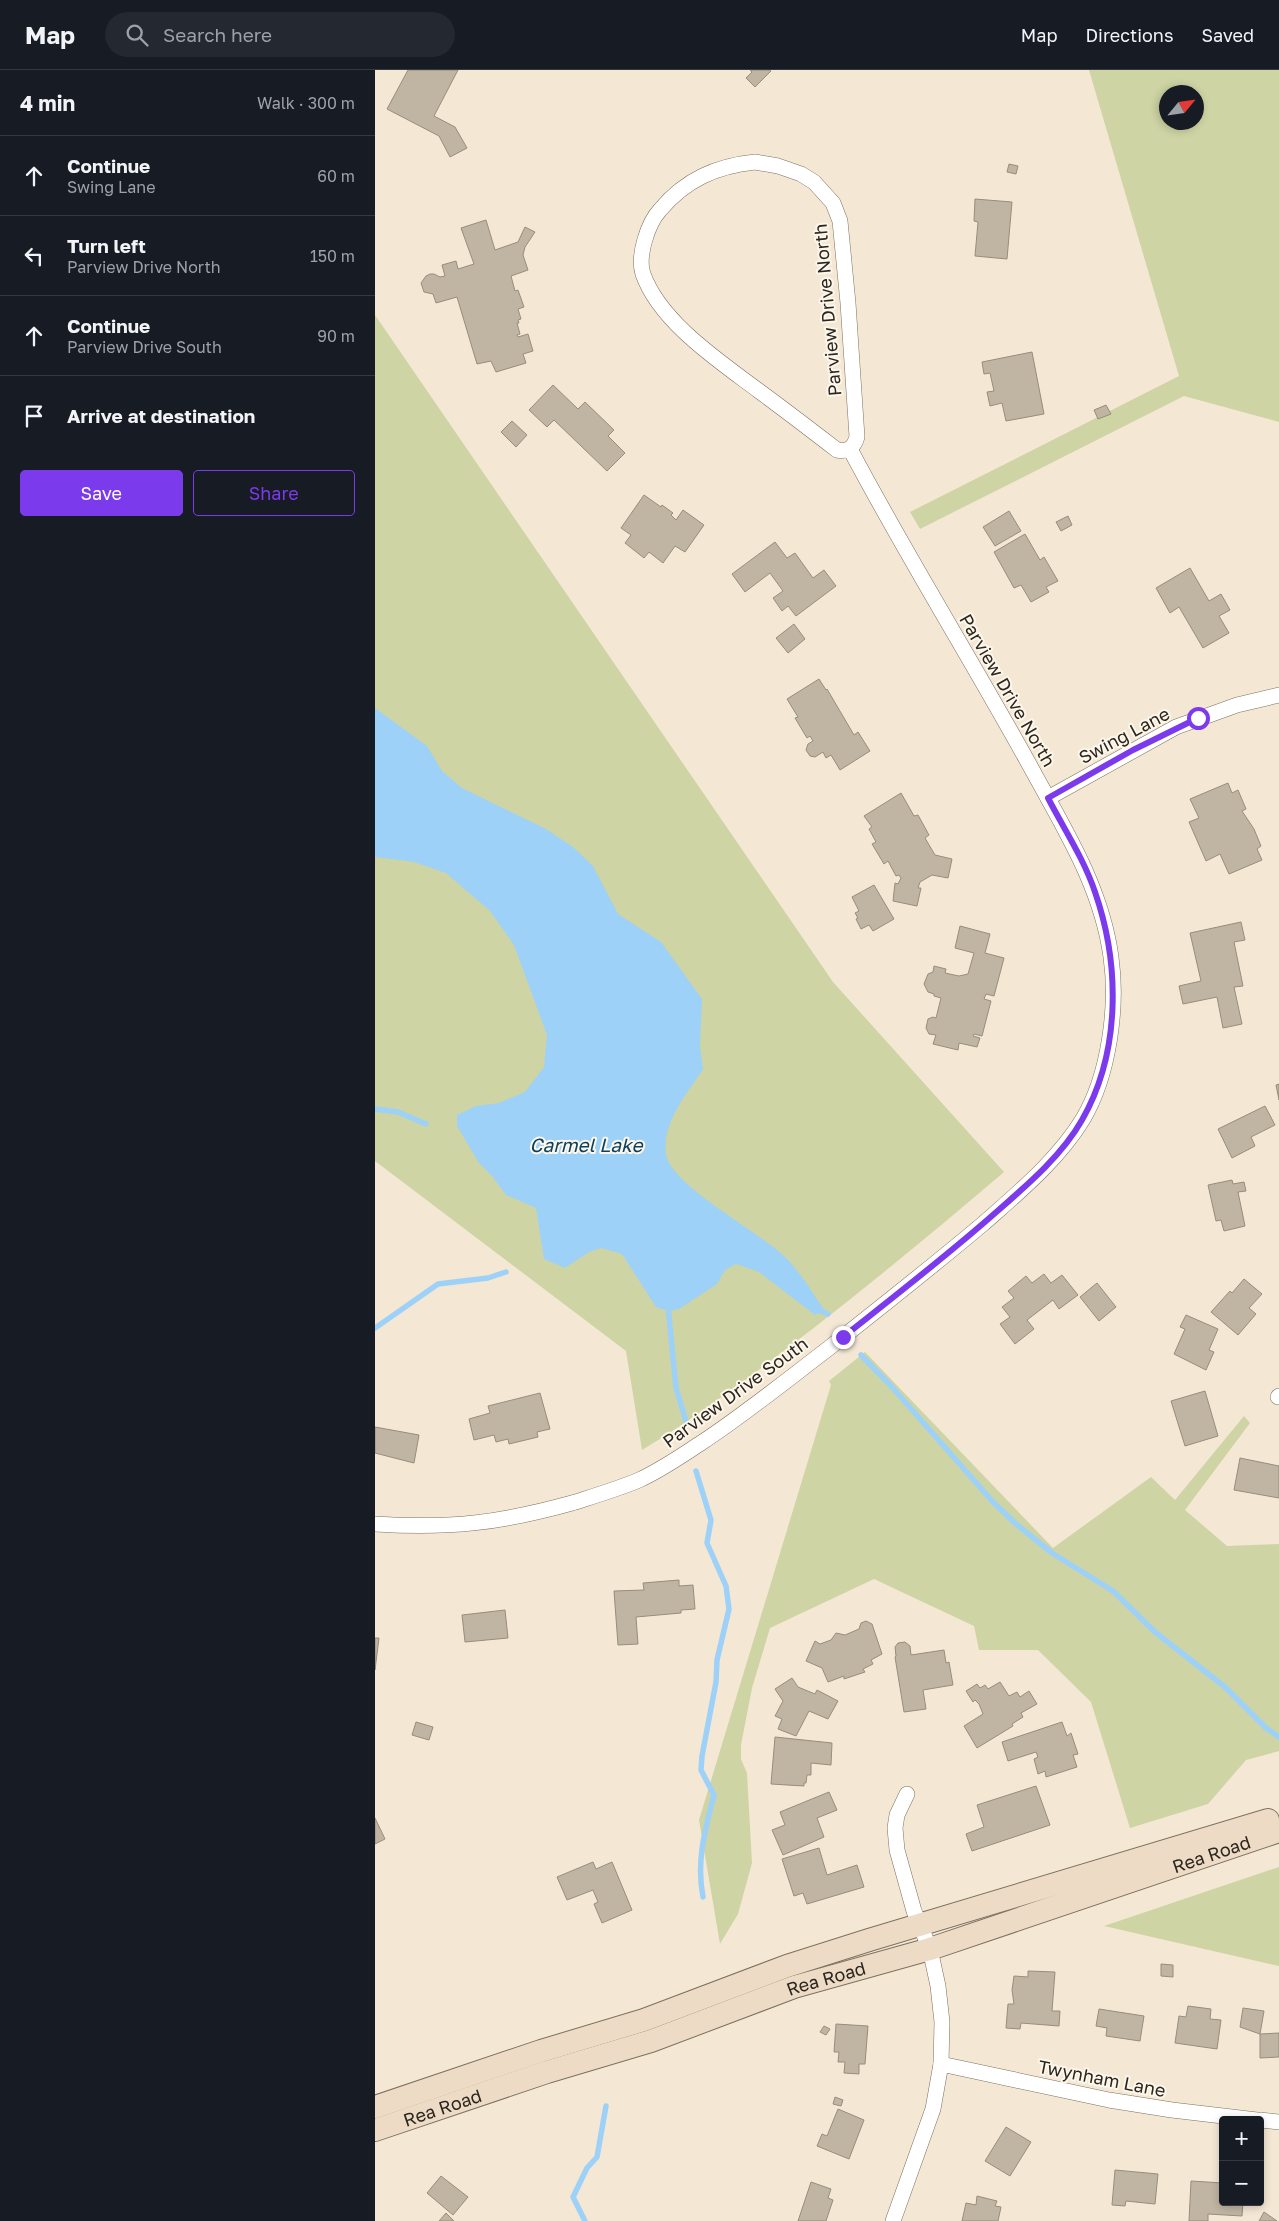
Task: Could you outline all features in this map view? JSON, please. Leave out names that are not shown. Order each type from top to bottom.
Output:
[{"type":"main road","name":"Rea Road","points":[[375,2107],[541,2051],[644,2020],[787,1966],[1279,1817]]},
{"type":"main road","name":"Rea Road","points":[[375,2130],[547,2072],[651,2041],[794,1987],[930,1948],[1279,1831]]},
{"type":"street","name":"Parview Drive North","points":[[755,162],[778,166],[801,174],[814,182],[833,203],[840,221],[848,295],[857,437],[852,447],[843,451],[837,450],[734,372],[684,331],[667,314],[652,292],[643,273],[644,243],[656,214],[670,198],[707,172],[731,165],[755,162]]},
{"type":"street","name":"Parview Drive North","points":[[852,447],[885,517],[1048,798],[1095,890],[1104,920],[1111,959],[1113,998],[1106,1055],[1090,1106],[1081,1122],[1061,1148],[1035,1176]]},
{"type":"street","name":"Swing Lane","points":[[1048,798],[1176,727],[1237,705],[1279,696]]},
{"type":"street","name":"Parview Drive South","points":[[375,1524],[419,1527],[487,1523],[595,1496],[641,1479],[677,1459],[780,1386],[932,1268],[1035,1176]]},
{"type":"street","points":[[893,2221],[933,2109],[941,2064],[942,2022],[930,1948],[919,1925],[901,1868],[895,1835],[897,1815],[907,1794]]},
{"type":"street","name":"Twynham Lane","points":[[941,2064],[1109,2100],[1224,2116]]},
{"type":"street","name":"Twynham Lane","points":[[1264,2120],[1279,2122]]},
{"type":"green space","points":[[1089,70],[1279,70],[1279,422],[1184,396],[920,529],[910,512],[1179,376]]},
{"type":"green space","points":[[375,315],[833,982],[1004,1172],[815,1327],[709,1406],[642,1450],[626,1351],[375,1161]]},
{"type":"green space","points":[[865,1352],[1053,1548],[1151,1477],[1175,1500],[1244,1416],[1250,1423],[1185,1510],[1227,1546],[1279,1544],[1279,1751],[1246,1760],[1208,1804],[1130,1828],[1091,1702],[1038,1650],[979,1650],[974,1626],[874,1579],[770,1628],[752,1688],[741,1745],[741,1759],[747,1773],[752,1863],[738,1914],[720,1944],[699,1820],[831,1385],[829,1381]]},
{"type":"green space","points":[[1279,1867],[1279,1966],[1104,1926]]},
{"type":"water","name":"Carmel Lake","points":[[375,708],[427,746],[442,771],[462,788],[546,829],[573,847],[593,866],[618,914],[661,942],[702,999],[700,1046],[703,1069],[683,1098],[672,1120],[666,1142],[666,1154],[672,1167],[684,1181],[789,1261],[823,1308],[821,1312],[815,1315],[759,1272],[736,1264],[725,1270],[717,1284],[679,1309],[668,1311],[656,1307],[622,1254],[601,1248],[589,1252],[565,1268],[544,1259],[536,1208],[506,1195],[492,1176],[479,1163],[457,1126],[457,1115],[476,1106],[499,1103],[525,1092],[544,1067],[547,1035],[514,945],[490,911],[446,873],[414,862],[375,857]]},
{"type":"building","points":[[408,70],[458,70],[434,116],[455,127],[467,148],[450,157],[439,136],[387,109]]},
{"type":"building","points":[[750,70],[771,71],[755,87],[746,78],[752,72]]},
{"type":"building","points":[[1009,164],[1018,166],[1016,174],[1007,172]]},
{"type":"building","points":[[975,199],[1012,202],[1007,259],[975,256],[978,222],[974,221]]},
{"type":"building","points":[[486,220],[495,250],[518,242],[525,227],[535,232],[525,247],[523,255],[528,270],[511,276],[515,291],[518,290],[524,307],[518,309],[521,319],[517,323],[520,334],[517,335],[518,337],[528,334],[533,351],[523,354],[526,363],[496,372],[491,361],[477,364],[457,297],[436,303],[433,294],[424,292],[421,283],[430,274],[440,277],[445,276],[442,265],[456,261],[458,269],[474,264],[461,228]]},
{"type":"building","points":[[1032,352],[1044,414],[1006,421],[1002,403],[990,406],[987,392],[994,391],[990,373],[984,374],[982,362]]},
{"type":"building","points":[[553,385],[578,409],[585,402],[614,430],[608,436],[625,453],[607,471],[554,420],[547,427],[529,410]]},
{"type":"building","points":[[1106,405],[1111,414],[1098,419],[1094,410]]},
{"type":"building","points":[[512,421],[527,435],[516,447],[501,432]]},
{"type":"building","points":[[644,495],[673,513],[671,515],[676,520],[683,510],[704,525],[685,552],[675,546],[663,563],[649,552],[644,558],[625,543],[631,535],[621,528]]},
{"type":"building","points":[[1009,511],[1021,531],[995,546],[983,527]]},
{"type":"building","points":[[1068,516],[1072,525],[1061,531],[1056,522]]},
{"type":"building","points":[[1025,534],[1040,560],[1044,557],[1058,581],[1046,587],[1049,592],[1031,602],[1021,585],[1014,588],[994,552]]},
{"type":"building","points":[[775,542],[787,558],[795,553],[813,578],[824,570],[836,586],[796,616],[788,606],[782,611],[773,598],[783,591],[770,573],[745,592],[732,574]]},
{"type":"building","points":[[1190,568],[1209,601],[1221,594],[1230,610],[1219,616],[1229,633],[1203,648],[1179,607],[1170,613],[1156,588]]},
{"type":"building","points":[[794,624],[805,639],[788,653],[776,638]]},
{"type":"building","points":[[819,679],[854,735],[858,732],[870,751],[840,770],[831,755],[826,758],[823,752],[815,757],[810,756],[806,750],[808,744],[813,741],[810,736],[807,738],[795,718],[798,717],[787,699]]},
{"type":"building","points":[[1228,783],[1232,793],[1238,790],[1246,809],[1242,811],[1254,829],[1261,846],[1257,849],[1262,860],[1229,874],[1220,854],[1206,861],[1189,822],[1199,818],[1190,799]]},
{"type":"building","points":[[901,793],[914,816],[918,815],[929,835],[925,838],[935,855],[952,859],[948,878],[932,875],[920,882],[918,888],[921,888],[917,906],[893,901],[895,883],[898,884],[901,878],[899,875],[896,876],[888,861],[884,864],[872,844],[876,842],[869,829],[872,827],[864,816]]},
{"type":"building","points":[[874,885],[894,919],[873,931],[869,925],[861,929],[855,913],[859,911],[852,897]]},
{"type":"building","points":[[1241,922],[1245,940],[1234,942],[1243,986],[1234,987],[1242,1024],[1223,1028],[1217,997],[1183,1004],[1179,986],[1201,981],[1190,933]]},
{"type":"building","points":[[960,926],[990,934],[985,953],[1004,958],[994,996],[986,994],[984,999],[991,1001],[982,1036],[974,1034],[973,1036],[980,1038],[977,1047],[959,1043],[958,1050],[933,1044],[936,1035],[929,1034],[926,1028],[928,1019],[936,1018],[941,998],[928,992],[924,984],[928,974],[933,972],[934,966],[946,969],[945,973],[959,976],[968,974],[974,953],[955,948]]},
{"type":"building","points":[[1279,1084],[1279,1100],[1276,1085]]},
{"type":"building","points":[[1265,1106],[1275,1125],[1251,1137],[1255,1146],[1232,1158],[1218,1129]]},
{"type":"building","points":[[1232,1180],[1233,1184],[1244,1182],[1246,1191],[1238,1192],[1245,1226],[1224,1231],[1221,1220],[1216,1221],[1208,1185]]},
{"type":"building","points":[[1044,1274],[1051,1283],[1062,1275],[1078,1295],[1059,1309],[1053,1300],[1027,1320],[1034,1329],[1015,1344],[1000,1324],[1010,1317],[1002,1307],[1014,1298],[1008,1291],[1026,1276],[1032,1283]]},
{"type":"building","points":[[1244,1279],[1262,1294],[1249,1308],[1256,1314],[1238,1335],[1211,1312]]},
{"type":"building","points":[[1097,1283],[1116,1307],[1099,1321],[1080,1297]]},
{"type":"building","points":[[1186,1315],[1218,1329],[1209,1350],[1214,1352],[1206,1370],[1174,1354],[1185,1329],[1180,1327]]},
{"type":"building","points":[[1205,1391],[1218,1436],[1185,1446],[1171,1401]]},
{"type":"building","points":[[540,1393],[550,1429],[537,1432],[538,1437],[509,1444],[508,1439],[496,1442],[494,1435],[474,1440],[469,1419],[490,1413],[488,1406]]},
{"type":"building","points":[[375,1427],[419,1435],[414,1463],[375,1453]]},
{"type":"building","points":[[1240,1458],[1279,1466],[1279,1498],[1234,1490]]},
{"type":"building","points":[[679,1580],[679,1586],[693,1585],[695,1609],[681,1610],[681,1613],[636,1617],[638,1644],[618,1645],[614,1591],[644,1590],[643,1583]]},
{"type":"building","points":[[505,1610],[508,1638],[465,1642],[462,1615]]},
{"type":"building","points":[[866,1621],[872,1624],[882,1654],[871,1660],[873,1664],[863,1669],[865,1672],[844,1679],[844,1676],[828,1682],[822,1668],[806,1661],[815,1641],[820,1644],[831,1640],[836,1633],[845,1635],[859,1629],[861,1623]]},
{"type":"building","points":[[375,1638],[379,1638],[375,1670]]},
{"type":"building","points":[[905,1642],[910,1646],[911,1655],[944,1650],[946,1663],[949,1662],[953,1685],[923,1690],[926,1709],[904,1712],[895,1647],[898,1643]]},
{"type":"building","points":[[792,1678],[798,1687],[815,1694],[817,1690],[838,1701],[828,1719],[809,1711],[796,1736],[778,1729],[782,1719],[775,1716],[783,1701],[775,1689]]},
{"type":"building","points":[[1000,1682],[1009,1696],[1017,1692],[1020,1697],[1029,1691],[1037,1704],[1021,1713],[1023,1717],[1012,1724],[1013,1726],[977,1748],[964,1726],[983,1714],[979,1704],[975,1700],[973,1702],[966,1691],[977,1684],[980,1688],[985,1685],[988,1689]]},
{"type":"building","points":[[416,1722],[433,1727],[429,1740],[412,1735]]},
{"type":"building","points":[[1062,1722],[1067,1736],[1071,1733],[1078,1754],[1073,1755],[1077,1767],[1046,1777],[1045,1771],[1038,1774],[1034,1759],[1038,1757],[1036,1752],[1008,1761],[1002,1742]]},
{"type":"building","points":[[775,1737],[832,1743],[831,1765],[811,1763],[811,1775],[807,1775],[804,1786],[771,1784]]},
{"type":"building","points":[[1036,1786],[1050,1825],[972,1851],[966,1834],[984,1827],[977,1805]]},
{"type":"building","points":[[829,1792],[837,1810],[817,1818],[824,1837],[783,1855],[772,1830],[785,1825],[780,1812]]},
{"type":"building","points":[[375,1818],[385,1839],[375,1844]]},
{"type":"building","points":[[819,1848],[827,1875],[857,1865],[864,1887],[807,1904],[803,1893],[794,1896],[782,1859]]},
{"type":"building","points":[[593,1862],[596,1869],[612,1862],[632,1910],[602,1923],[594,1904],[598,1902],[593,1890],[567,1900],[557,1877]]},
{"type":"building","points":[[1161,1964],[1173,1965],[1173,1977],[1161,1976]]},
{"type":"building","points":[[1028,1971],[1055,1972],[1052,2011],[1060,2011],[1059,2026],[1021,2023],[1020,2029],[1006,2028],[1008,2004],[1014,2004],[1012,1990],[1014,1976],[1028,1977]]},
{"type":"building","points":[[1188,2006],[1211,2009],[1210,2019],[1221,2020],[1217,2049],[1175,2043],[1179,2016],[1186,2017]]},
{"type":"building","points":[[1243,2008],[1264,2011],[1260,2034],[1240,2027]]},
{"type":"building","points":[[1099,2009],[1144,2016],[1140,2041],[1106,2036],[1107,2028],[1096,2026]]},
{"type":"building","points":[[836,2024],[868,2026],[865,2064],[859,2064],[859,2074],[844,2073],[845,2062],[838,2062],[839,2052],[834,2052]]},
{"type":"building","points":[[824,2026],[830,2029],[826,2035],[820,2032]]},
{"type":"building","points":[[1279,2033],[1279,2057],[1260,2058],[1260,2034]]},
{"type":"building","points":[[835,2097],[843,2100],[841,2106],[833,2104]]},
{"type":"building","points":[[838,2109],[864,2120],[849,2159],[817,2146],[822,2134],[827,2136]]},
{"type":"building","points":[[1006,2127],[1031,2142],[1010,2176],[985,2161]]},
{"type":"building","points":[[1115,2170],[1158,2174],[1155,2204],[1126,2201],[1125,2206],[1112,2205]]},
{"type":"building","points":[[441,2176],[468,2197],[453,2215],[427,2193]]},
{"type":"building","points":[[1191,2181],[1219,2183],[1219,2206],[1243,2206],[1242,2216],[1208,2214],[1208,2221],[1189,2221]]},
{"type":"building","points":[[811,2182],[831,2189],[828,2198],[833,2200],[826,2221],[798,2221]]},
{"type":"building","points":[[977,2196],[997,2201],[995,2206],[1001,2207],[998,2221],[962,2221],[966,2203],[976,2205]]},
{"type":"building","points":[[1264,2212],[1277,2221],[1259,2221]]},
{"type":"building","points":[[446,2213],[454,2221],[439,2221]]},
{"type":"waterway","points":[[375,1109],[398,1112],[426,1124]]},
{"type":"waterway","points":[[375,1328],[438,1284],[488,1278],[506,1272]]},
{"type":"waterway","points":[[668,1306],[676,1388],[686,1421]]},
{"type":"waterway","points":[[816,1309],[828,1314]]},
{"type":"waterway","points":[[861,1355],[892,1387],[993,1502],[1016,1524],[1052,1553],[1113,1591],[1155,1632],[1225,1687],[1266,1728],[1279,1737]]},
{"type":"waterway","points":[[696,1471],[711,1520],[707,1543],[726,1586],[729,1609],[717,1660],[716,1682],[702,1756],[701,1770],[714,1795],[701,1858],[703,1897]]},
{"type":"waterway","points":[[585,2221],[573,2197],[587,2168],[597,2157],[606,2106]]},
{"type":"route","points":[[843,1337],[932,1268],[1024,1188],[1061,1148],[1081,1122],[1090,1106],[1106,1055],[1113,998],[1111,959],[1104,920],[1095,890],[1048,798],[1176,727],[1198,718]]}]
